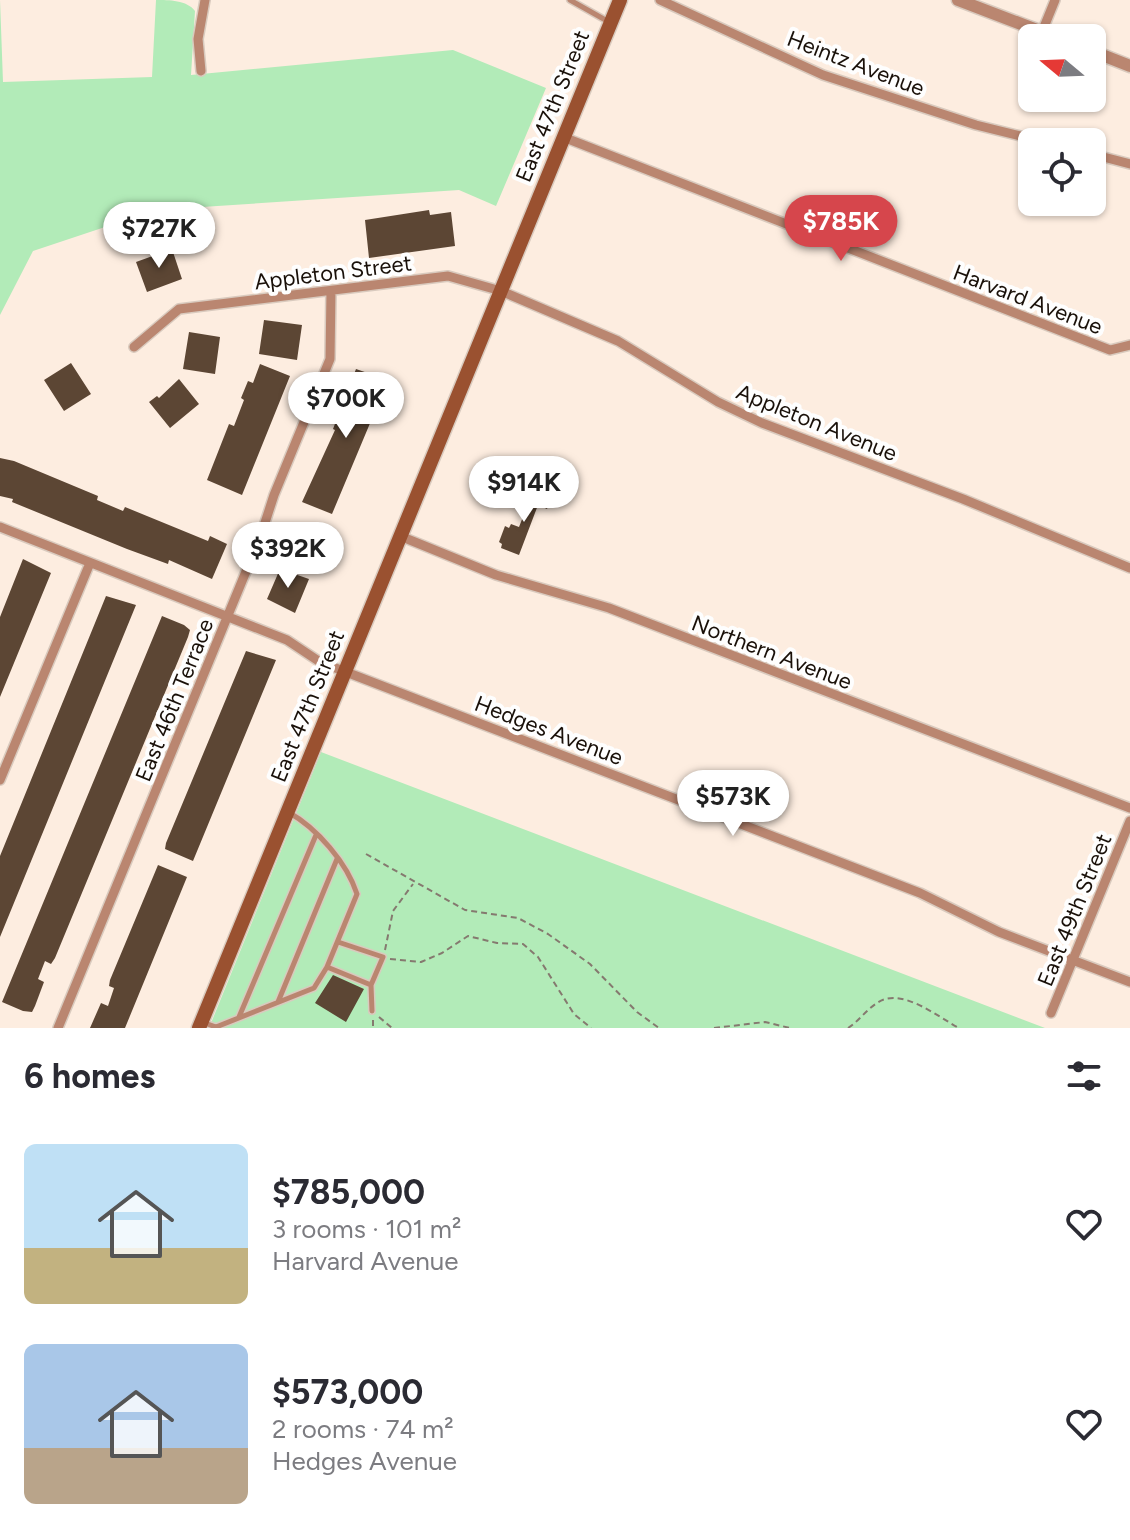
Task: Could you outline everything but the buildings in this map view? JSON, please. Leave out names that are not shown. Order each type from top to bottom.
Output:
[{"type":"main road","name":"East 47th Street","points":[[200,1025],[620,0]]},
{"type":"street","name":"Heintz Avenue","points":[[660,0],[823,75],[976,125],[1018,135]]},
{"type":"street","points":[[958,0],[1021,24]]},
{"type":"street","points":[[1045,24],[1055,0]]},
{"type":"street","points":[[201,71],[198,39],[202,1]]},
{"type":"street","points":[[1106,57],[1130,66]]},
{"type":"street","name":"Harvard Avenue","points":[[563,137],[1110,350],[1126,346]]},
{"type":"street","points":[[1106,158],[1130,164]]},
{"type":"street","name":"Appleton Street","points":[[134,347],[179,309],[448,276],[501,291]]},
{"type":"street","name":"East 46th Terrace","points":[[58,1028],[330,359],[333,336],[331,291]]},
{"type":"street","name":"Appleton Avenue","points":[[501,291],[618,341],[718,402],[762,423],[963,499],[1130,568]]},
{"type":"street","name":"Hedges Avenue","points":[[0,527],[287,640],[320,662],[920,893],[999,932],[1130,982]]},
{"type":"street","name":"Northern Avenue","points":[[400,536],[496,575],[609,608],[1130,808]]},
{"type":"street","points":[[0,780],[90,563]]},
{"type":"street","name":"East 49th Street","points":[[1051,1013],[1130,821]]},
{"type":"lane","points":[[570,0],[610,23]]},
{"type":"lane","points":[[200,1025],[216,1027],[314,988],[338,942],[357,894],[352,879],[307,822],[288,811]]},
{"type":"lane","points":[[239,1018],[317,834]]},
{"type":"lane","points":[[278,1003],[337,859]]},
{"type":"lane","points":[[338,942],[383,957],[371,985],[372,1011]]},
{"type":"lane","points":[[327,967],[371,985]]},
{"type":"path","points":[[366,854],[465,910],[518,918],[548,934],[590,964],[637,1012],[659,1028]]},
{"type":"path","points":[[414,883],[393,911],[383,957],[421,962],[468,936],[497,943],[523,944],[538,957],[574,1014],[591,1028]]},
{"type":"path","points":[[848,1028],[878,1001],[890,999],[927,1009],[959,1028]]},
{"type":"path","points":[[372,1011],[392,1028]]},
{"type":"path","points":[[714,1028],[765,1022],[790,1028]]},
{"type":"green space","points":[[0,0],[3,82],[152,77],[156,0],[161,0],[183,3],[195,11],[191,75],[453,50],[546,88],[496,206],[459,190],[156,210],[33,251],[0,315]]},
{"type":"green space","points":[[321,752],[1045,1028],[209,1028]]}]
